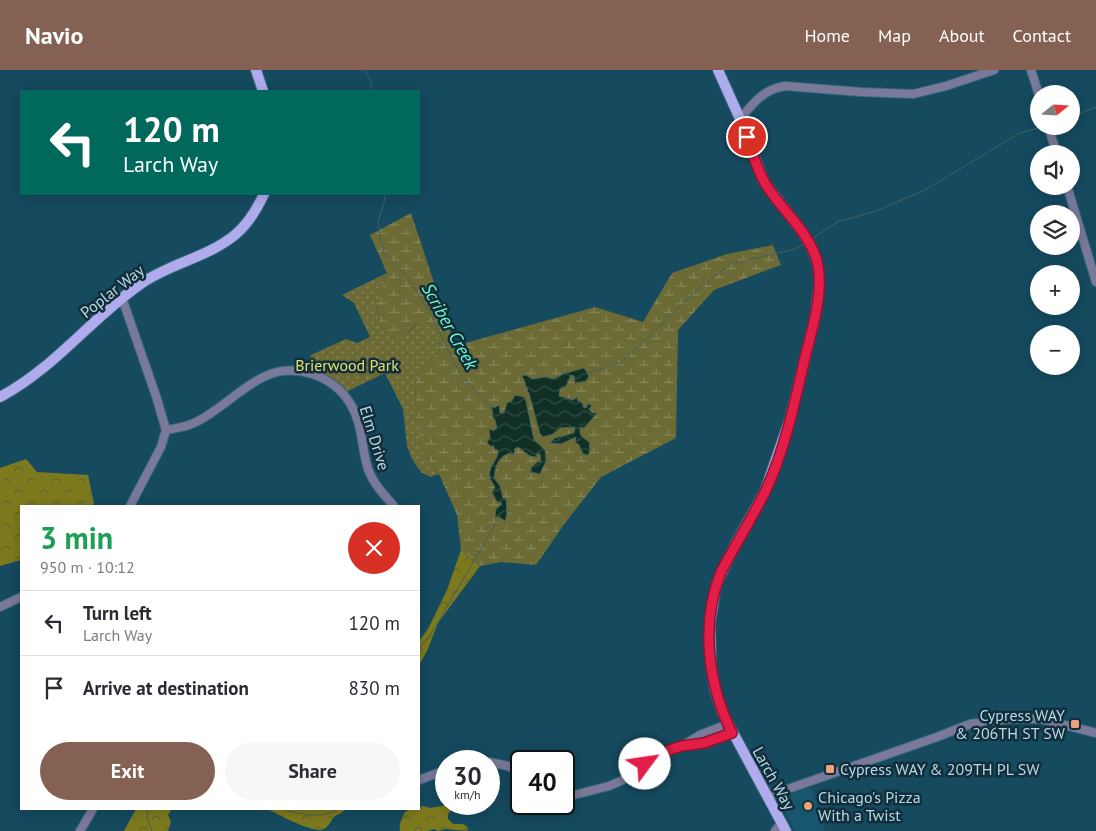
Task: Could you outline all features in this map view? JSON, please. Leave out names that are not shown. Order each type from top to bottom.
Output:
[{"type":"main road","points":[[256,70],[263,90]]},
{"type":"main road","name":"Larch Way","points":[[718,70],[740,119],[764,182],[803,233],[811,246],[817,262],[819,288],[815,318],[790,419],[765,491],[721,572],[713,599],[710,624],[711,666],[715,690],[730,729],[784,827]]},
{"type":"main road","name":"Poplar Way","points":[[0,396],[33,377],[122,298],[156,274],[229,239],[249,220],[258,208],[264,195]]},
{"type":"street","points":[[740,119],[754,102],[774,88],[785,86],[913,94],[994,70]]},
{"type":"street","points":[[1031,70],[1036,85]]},
{"type":"street","points":[[1070,195],[1096,282]]},
{"type":"street","points":[[122,298],[166,430],[161,447],[131,505]]},
{"type":"street","name":"Elm Drive","points":[[166,430],[184,427],[200,420],[250,384],[269,374],[287,370],[311,374],[333,384],[350,402],[360,427],[369,472],[378,487],[393,505]]},
{"type":"street","points":[[0,608],[20,598]]},
{"type":"street","points":[[768,796],[970,724],[1009,719],[1040,719],[1096,733]]},
{"type":"street","points":[[575,795],[623,780],[656,757],[682,746],[700,735],[730,729]]},
{"type":"street","points":[[420,780],[435,774]]},
{"type":"street","points":[[80,831],[92,810]]},
{"type":"street","points":[[775,831],[784,827]]},
{"type":"shaded area","points":[[811,787],[825,831],[795,831],[781,804],[783,797]]},
{"type":"green space","points":[[411,213],[455,346],[595,307],[643,322],[672,273],[727,254],[773,245],[781,265],[714,290],[678,330],[676,438],[601,477],[565,523],[536,565],[502,562],[480,566],[461,550],[457,515],[439,474],[426,458],[419,441],[415,384],[420,372],[440,349],[440,343],[416,324],[403,338],[393,338],[385,333],[379,322],[376,303],[387,273],[370,235]]},
{"type":"green space","name":"Brierwood Park","points":[[387,273],[376,304],[379,322],[385,333],[393,338],[403,338],[419,322],[432,328],[439,339],[440,349],[420,372],[415,384],[419,441],[426,458],[439,474],[430,477],[421,472],[412,459],[407,446],[403,409],[385,373],[344,394],[306,372],[311,355],[346,339],[357,343],[370,337],[354,303],[342,295]]},
{"type":"green space","points":[[26,459],[37,472],[88,475],[94,504],[20,505],[20,560],[0,566],[0,468]]},
{"type":"green space","points":[[461,550],[480,566],[438,623],[420,663],[420,640],[428,629],[447,590]]},
{"type":"green space","points":[[420,807],[435,807],[435,815],[448,815],[448,819],[453,824],[463,824],[468,827],[467,831],[446,829],[438,831],[434,829],[427,831],[400,831],[400,824],[405,813],[408,810],[420,810]]},
{"type":"green space","points":[[135,810],[171,810],[168,815],[171,822],[168,831],[124,831]]},
{"type":"green space","points":[[269,810],[344,810],[322,830],[316,830],[286,819]]},
{"type":"water","points":[[584,368],[589,376],[586,381],[575,383],[574,376],[571,375],[566,386],[560,389],[559,396],[573,400],[578,397],[577,400],[582,403],[584,408],[587,407],[587,404],[592,405],[589,409],[592,413],[597,413],[585,427],[580,428],[581,435],[589,442],[590,451],[588,455],[583,454],[579,445],[575,442],[576,437],[561,444],[550,443],[555,438],[574,433],[575,427],[560,428],[553,434],[543,437],[540,434],[527,391],[528,388],[522,376],[526,375],[532,379],[546,377],[553,379]]},
{"type":"water","points":[[515,395],[524,397],[526,401],[534,440],[545,450],[546,461],[540,474],[531,472],[531,468],[541,461],[540,454],[536,454],[537,457],[530,456],[518,447],[514,449],[515,452],[512,455],[511,453],[503,456],[498,462],[494,478],[500,486],[503,498],[506,499],[507,514],[505,521],[495,517],[496,509],[502,504],[497,502],[492,492],[495,488],[490,473],[498,450],[494,449],[494,446],[490,446],[487,442],[490,438],[489,430],[493,431],[497,428],[492,416],[491,406],[494,408],[499,405],[500,413],[504,413],[507,403],[512,401]]},
{"type":"waterway","name":"Scriber Creek","points":[[365,70],[372,84],[370,90]]},
{"type":"waterway","points":[[1080,113],[1096,107]]},
{"type":"waterway","points":[[812,239],[837,222],[876,211],[925,190],[1018,134],[1030,130]]},
{"type":"waterway","name":"Scriber Creek","points":[[384,195],[385,199],[378,222],[383,252],[407,277],[429,311],[460,374],[492,408]]},
{"type":"waterway","points":[[588,373],[621,363],[697,290],[731,264],[795,249],[804,244]]},
{"type":"waterway","points":[[567,381],[575,377]]},
{"type":"waterway","name":"Scriber Creek","points":[[420,648],[433,631],[500,516]]},
{"type":"waterway","name":"Scriber Creek","points":[[148,810],[147,819],[152,831]]},
{"type":"waterway","name":"Scriber Creek","points":[[287,810],[318,815],[335,810]]},
{"type":"place","name":"Cypress WAY & 206TH ST SW","points":[[1075,724]]},
{"type":"place","name":"Cypress WAY & 209TH PL SW","points":[[830,769]]},
{"type":"place","name":"Chicago's Pizza With a Twist","points":[[808,806]]},
{"type":"route","points":[[645,764],[672,749],[704,743],[732,733],[715,690],[711,666],[710,624],[712,605],[721,572],[765,491],[778,455],[790,419],[815,318],[819,277],[817,262],[811,246],[764,182],[747,137]]}]
